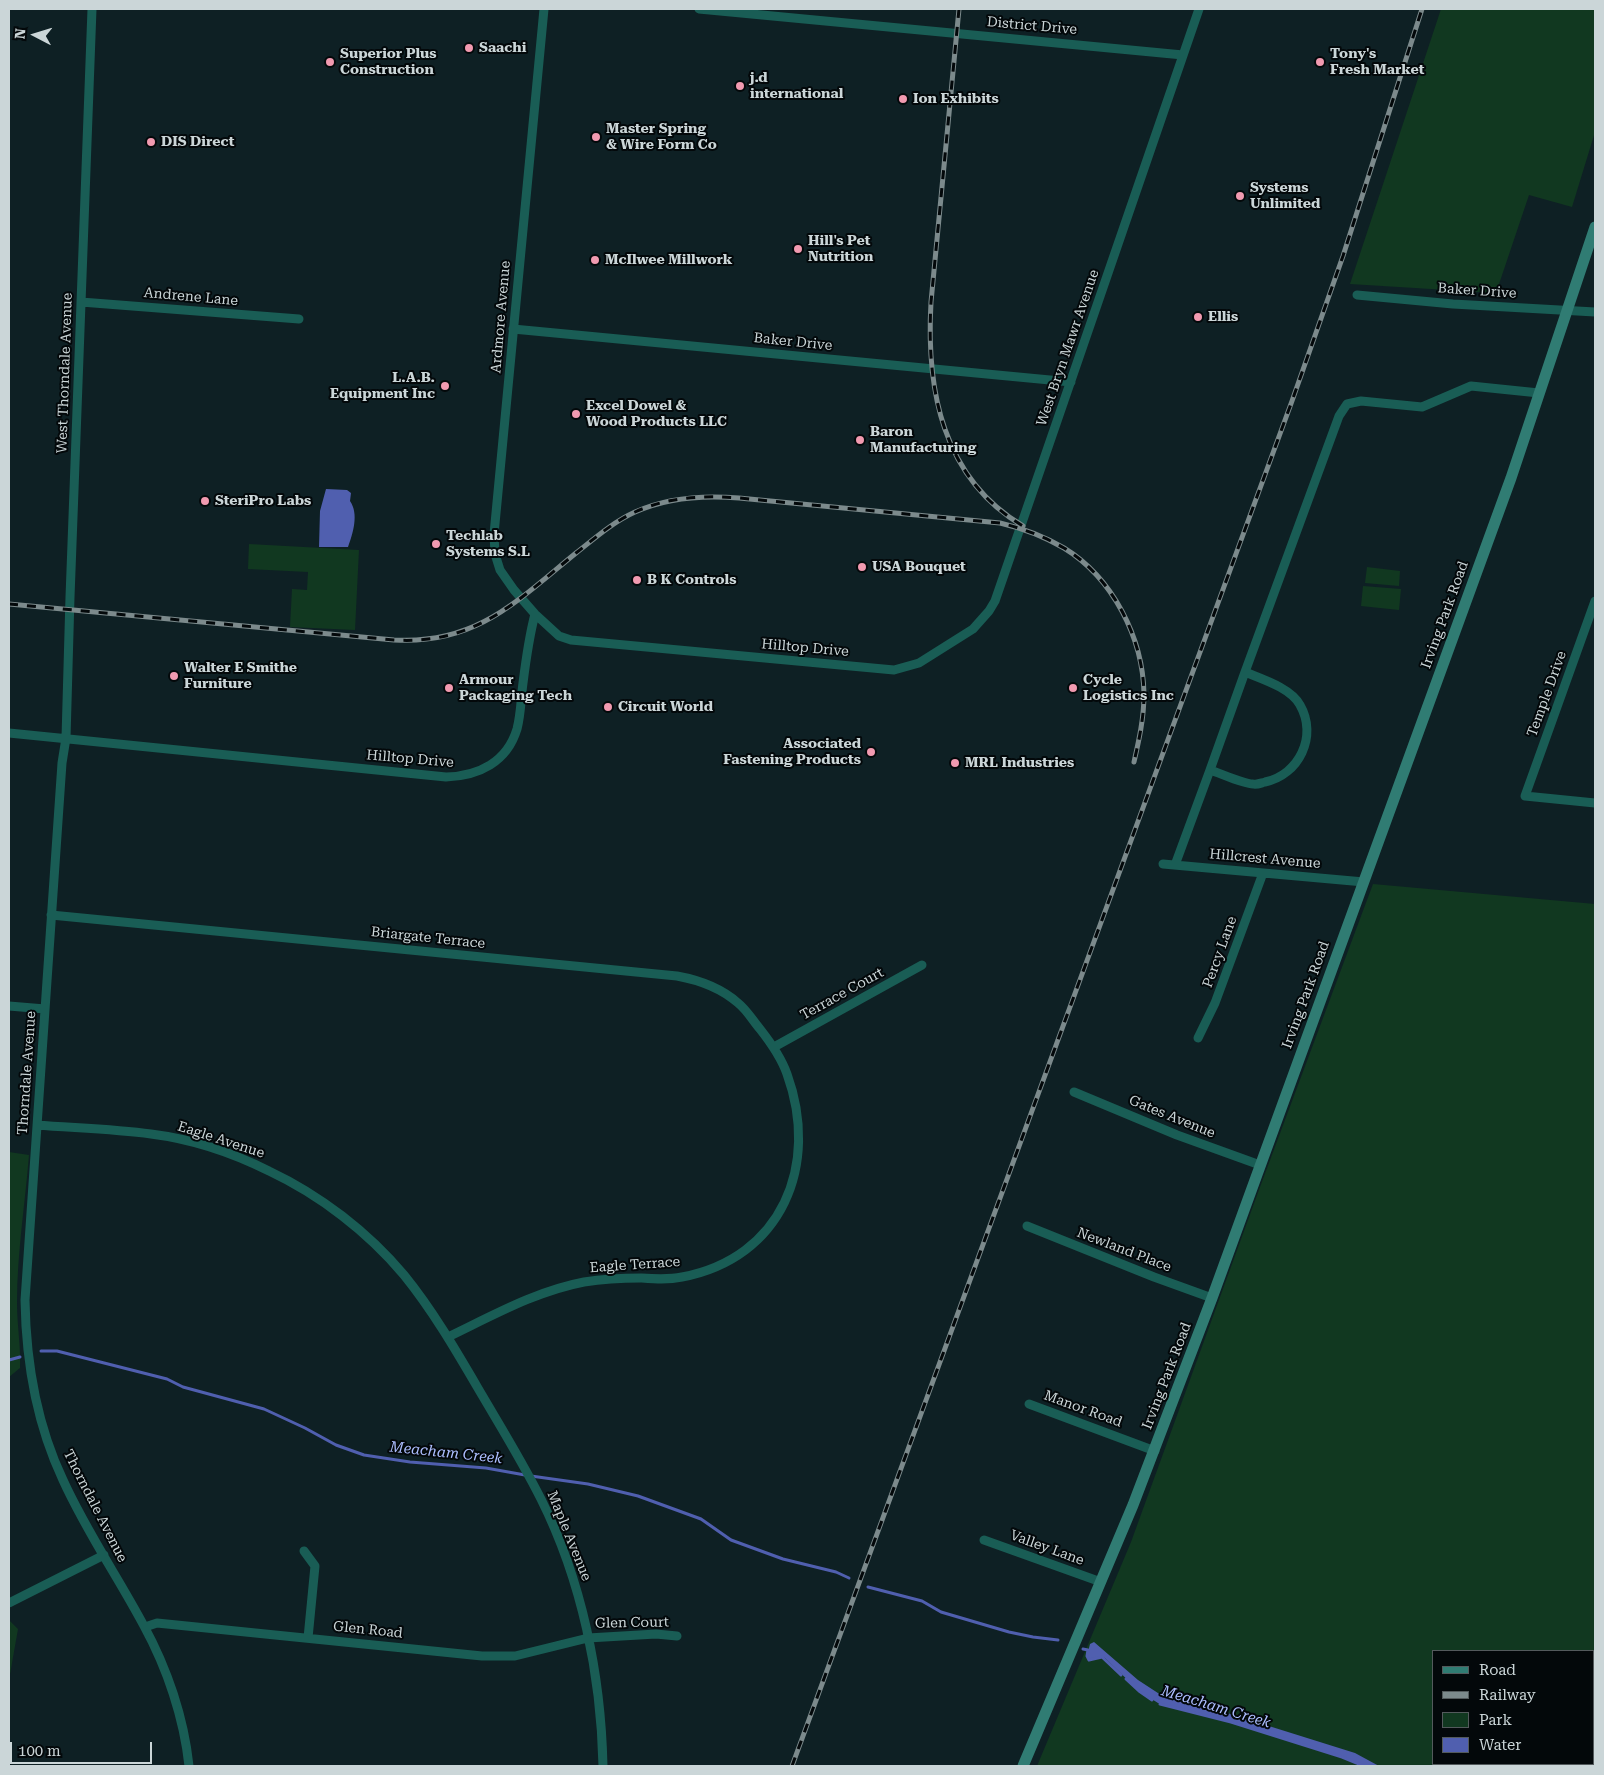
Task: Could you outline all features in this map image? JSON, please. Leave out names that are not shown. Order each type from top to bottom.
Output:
[{"type":"main road","name":"Irving Park Road","points":[[1023,1766],[1155,1451],[1212,1298],[1508,487],[1595,227]]},
{"type":"street","name":"West Thorndale Avenue","points":[[66,738],[92,9]]},
{"type":"street","name":"Ardmore Avenue","points":[[535,614],[504,577],[494,554],[494,534],[544,9]]},
{"type":"street","name":"District Drive","points":[[699,9],[1183,55]]},
{"type":"street","name":"West Bryn Mawr Avenue","points":[[919,663],[973,629],[995,601],[1199,9]]},
{"type":"street","name":"Baker Drive","points":[[1357,295],[1453,304],[1595,312]]},
{"type":"street","name":"Andrene Lane","points":[[81,302],[299,319]]},
{"type":"street","name":"Baker Drive","points":[[513,329],[1070,382]]},
{"type":"street","points":[[1174,865],[1339,416],[1347,404],[1361,401],[1422,407],[1471,386],[1539,393]]},
{"type":"street","name":"Temple Drive","points":[[1595,601],[1526,796],[1595,803]]},
{"type":"street","name":"Hilltop Drive","points":[[9,733],[446,777],[464,777],[477,773],[498,760],[512,741],[517,727],[528,641],[535,614],[559,636],[571,640],[886,670],[902,669],[919,663]]},
{"type":"street","points":[[1210,770],[1253,784],[1274,780],[1293,768],[1305,748],[1308,724],[1300,704],[1284,689],[1245,672]]},
{"type":"street","name":"Thorndale Avenue","points":[[66,738],[62,763],[25,1300],[29,1368],[34,1397],[48,1445],[66,1487],[145,1627],[170,1685],[181,1723],[190,1766]]},
{"type":"street","name":"Hillcrest Avenue","points":[[1163,864],[1364,882]]},
{"type":"street","name":"Percy Lane","points":[[1198,1038],[1215,1004],[1263,873]]},
{"type":"street","name":"Briargate Terrace","points":[[52,915],[677,976],[703,983],[739,1004],[774,1047],[788,1074],[798,1119],[800,1147],[790,1192],[778,1216],[754,1244],[739,1255]]},
{"type":"street","name":"Terrace Court","points":[[774,1047],[922,965]]},
{"type":"street","points":[[9,1006],[45,1010]]},
{"type":"street","name":"Gates Avenue","points":[[1074,1092],[1177,1135],[1260,1165]]},
{"type":"street","name":"Eagle Avenue","points":[[37,1125],[152,1134],[180,1139],[234,1156],[268,1170],[316,1197],[376,1246],[403,1274],[448,1337]]},
{"type":"street","name":"Newland Place","points":[[1027,1226],[1212,1298]]},
{"type":"street","name":"Eagle Terrace","points":[[448,1337],[521,1302],[560,1288],[612,1278],[663,1279],[682,1277],[710,1270],[739,1255]]},
{"type":"street","name":"Maple Avenue","points":[[448,1337],[530,1478],[569,1568],[594,1664],[601,1712],[603,1766]]},
{"type":"street","name":"Manor Road","points":[[1029,1404],[1155,1451]]},
{"type":"street","name":"Valley Lane","points":[[984,1540],[1101,1582]]},
{"type":"street","points":[[304,1551],[315,1566],[308,1638]]},
{"type":"street","points":[[9,1603],[104,1555]]},
{"type":"street","name":"Glen Road","points":[[145,1627],[157,1622],[482,1656],[515,1656],[588,1638]]},
{"type":"street","name":"Glen Court","points":[[588,1638],[656,1634],[677,1636]]},
{"type":"green space","points":[[1441,9],[1595,9],[1595,132],[1572,207],[1529,195],[1496,293],[1350,284]]},
{"type":"green space","points":[[249,544],[359,550],[355,630],[290,627],[292,589],[307,590],[308,572],[248,569]]},
{"type":"green space","points":[[1367,567],[1400,571],[1399,586],[1365,583]]},
{"type":"green space","points":[[1363,586],[1401,589],[1399,610],[1361,606]]},
{"type":"green space","points":[[1373,884],[1595,904],[1595,1766],[1037,1766],[1131,1542]]},
{"type":"green space","points":[[9,1152],[29,1155],[17,1285],[20,1368],[9,1377]]},
{"type":"green space","points":[[9,1620],[18,1629],[9,1680]]},
{"type":"water","points":[[326,489],[347,490],[351,493],[350,501],[355,518],[348,547],[319,547],[320,511]]},
{"type":"water","name":"Meacham Creek","points":[[1094,1642],[1138,1680],[1161,1695],[1205,1706],[1355,1753],[1379,1766],[1364,1766],[1342,1757],[1231,1722],[1158,1703],[1139,1691],[1105,1658],[1089,1660],[1087,1656],[1090,1644]]},
{"type":"waterway","name":"Meacham Creek","points":[[41,1351],[57,1351],[167,1379],[183,1387],[264,1409],[336,1445],[364,1455],[410,1462],[486,1468],[525,1475]]},
{"type":"waterway","name":"Meacham Creek","points":[[9,1360],[20,1357]]},
{"type":"waterway","name":"Meacham Creek","points":[[531,1476],[588,1484],[638,1496],[701,1519],[731,1540],[783,1559],[836,1572],[849,1578]]},
{"type":"waterway","name":"Meacham Creek","points":[[868,1587],[922,1601],[941,1612],[1009,1632],[1058,1640]]},
{"type":"waterway","name":"Meacham Creek","points":[[1083,1649],[1088,1650],[1087,1656],[1089,1660],[1102,1657],[1121,1675]]},
{"type":"waterway","name":"Meacham Creek","points":[[1126,1679],[1152,1700]]},
{"type":"waterway","name":"Meacham Creek","points":[[1160,1704],[1231,1722],[1342,1757],[1364,1766]]},
{"type":"railway","points":[[959,9],[931,302],[930,335],[932,367],[945,429],[957,457],[974,483],[996,506],[1023,526]]},
{"type":"railway","points":[[792,1766],[1292,401],[1343,256],[1422,9]]},
{"type":"railway","points":[[9,604],[394,640],[423,640],[449,635],[472,627],[494,616],[534,588],[597,536],[619,521],[647,507],[673,500],[699,497],[739,498],[1000,523],[1025,530],[1064,548],[1097,576],[1111,593],[1122,611],[1138,652],[1144,694],[1142,720],[1134,762]]},
{"type":"place","name":"Saachi","points":[[469,48]]},
{"type":"place","name":"Superior Plus Construction","points":[[330,62]]},
{"type":"place","name":"Tony's Fresh Market","points":[[1320,62]]},
{"type":"place","name":"j.d international","points":[[740,86]]},
{"type":"place","name":"Ion Exhibits","points":[[903,99]]},
{"type":"place","name":"Master Spring & Wire Form Co","points":[[596,137]]},
{"type":"place","name":"DIS Direct","points":[[151,142]]},
{"type":"place","name":"Systems Unlimited","points":[[1240,196]]},
{"type":"place","name":"Hill's Pet Nutrition","points":[[798,249]]},
{"type":"place","name":"McIlwee Millwork","points":[[595,260]]},
{"type":"place","name":"Ellis","points":[[1198,317]]},
{"type":"place","name":"L.A.B. Equipment Inc","points":[[445,386]]},
{"type":"place","name":"Excel Dowel & Wood Products LLC","points":[[576,414]]},
{"type":"place","name":"Baron Manufacturing","points":[[860,440]]},
{"type":"place","name":"SteriPro Labs","points":[[205,501]]},
{"type":"place","name":"Techlab Systems S.L","points":[[436,544]]},
{"type":"place","name":"USA Bouquet","points":[[862,567]]},
{"type":"place","name":"B K Controls","points":[[637,580]]},
{"type":"place","name":"Walter E Smithe Furniture","points":[[174,676]]},
{"type":"place","name":"Armour Packaging Tech","points":[[449,688]]},
{"type":"place","name":"Cycle Logistics Inc","points":[[1073,688]]},
{"type":"place","name":"Circuit World","points":[[608,707]]},
{"type":"place","name":"Associated Fastening Products","points":[[871,752]]},
{"type":"place","name":"MRL Industries","points":[[955,763]]}]
